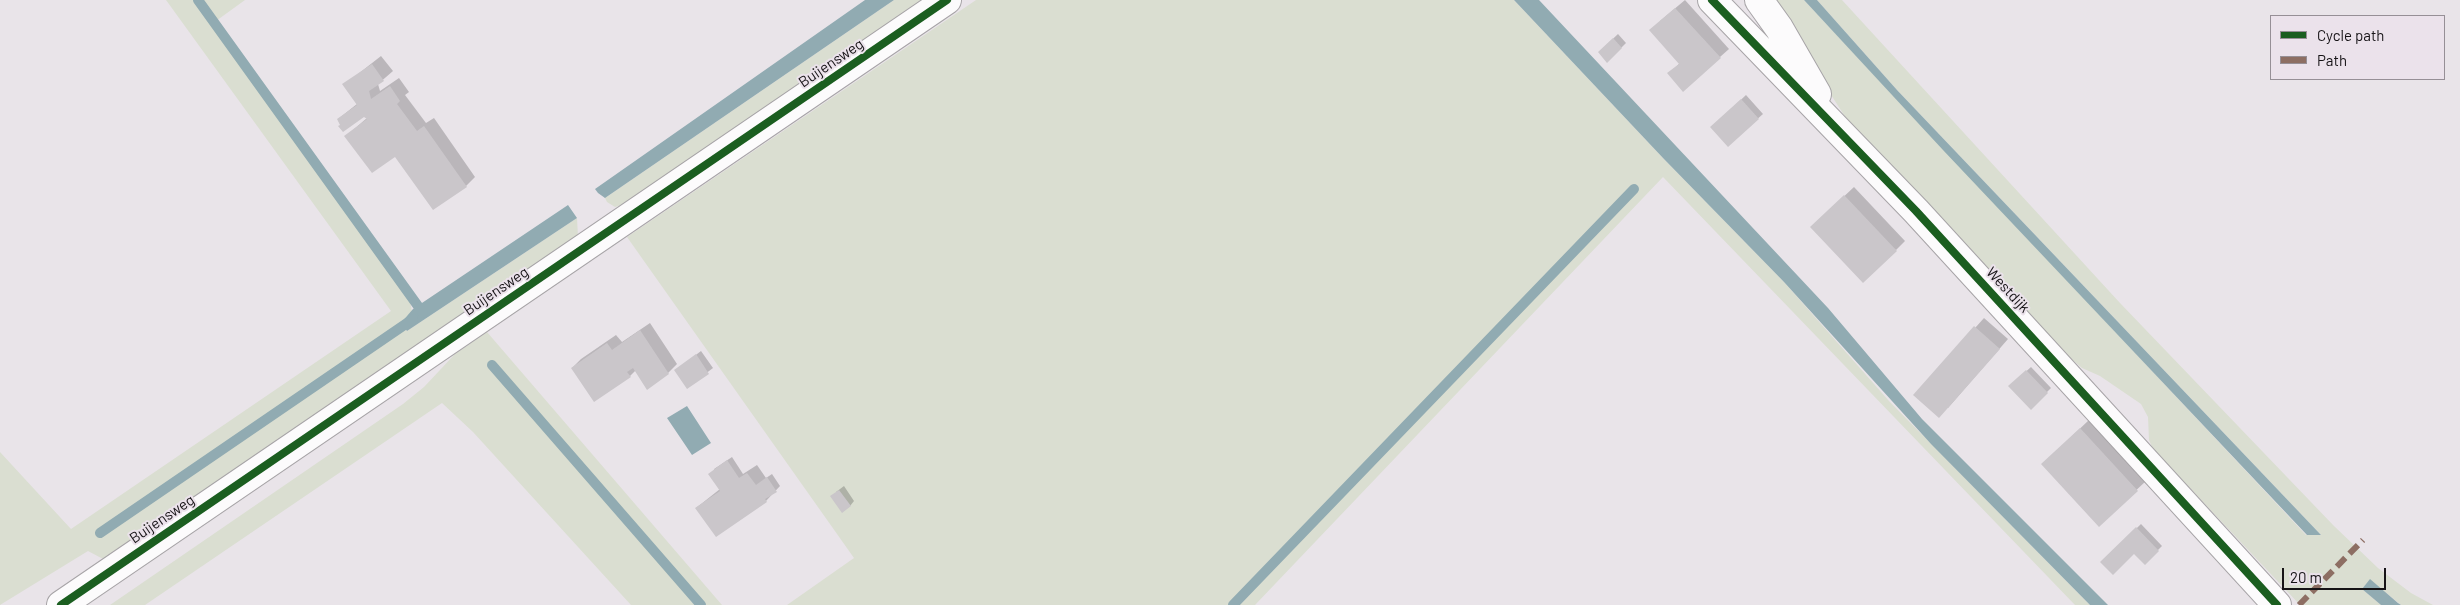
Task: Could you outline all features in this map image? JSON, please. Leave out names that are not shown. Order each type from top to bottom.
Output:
[{"type":"street","name":"Buijensweg","points":[[61,605],[947,0]]},
{"type":"street","name":"Westdijk","points":[[1712,0],[1923,218],[2278,605]]},
{"type":"street","points":[[1759,0],[1796,57],[1835,126]]},
{"type":"shaded area","points":[[166,0],[194,0],[410,300],[412,312],[401,323],[407,331],[577,218],[578,237],[105,560],[88,551],[0,605],[0,452],[71,529],[391,311]]},
{"type":"shaded area","points":[[201,0],[245,0],[216,21]]},
{"type":"shaded area","points":[[894,0],[925,0],[625,204],[615,207],[607,202],[605,198]]},
{"type":"shaded area","points":[[976,0],[1514,0],[1663,158],[1784,282],[1889,401],[2090,605],[2075,605],[1663,177],[1255,605],[787,605],[854,558],[627,237]]},
{"type":"shaded area","points":[[1770,0],[1804,0],[2306,535],[2321,535],[1897,90],[1817,0],[1842,0],[2120,303],[2334,526],[2378,568],[2411,593],[2433,605],[2401,605],[2370,580],[2362,589],[2381,605],[2300,605],[2153,449],[2149,440],[2148,417],[2141,404],[2100,376],[2082,368],[2064,353],[1853,129]]},
{"type":"shaded area","points":[[487,332],[722,605],[631,605],[473,432],[442,403],[145,605],[110,605],[403,404],[424,387],[455,354]]},
{"type":"water","points":[[865,0],[894,0],[605,198],[595,189]]},
{"type":"water","points":[[1514,0],[1539,0],[1828,308],[1922,419],[2108,605],[2090,605],[1931,444],[1784,282],[1663,158]]},
{"type":"water","points":[[1804,0],[1817,0],[1897,90],[2321,535],[2307,535]]},
{"type":"water","points":[[568,205],[577,218],[407,331],[401,323],[413,309]]},
{"type":"water","points":[[687,406],[711,443],[692,455],[667,418]]},
{"type":"water","points":[[2370,579],[2401,605],[2381,605],[2362,589]]},
{"type":"building","points":[[1675,8],[1721,58],[1683,92],[1667,73],[1679,64],[1649,30]]},
{"type":"building","points":[[1613,38],[1622,48],[1607,63],[1598,52]]},
{"type":"building","points":[[372,64],[384,81],[369,91],[371,99],[390,86],[400,101],[397,104],[417,131],[424,126],[467,187],[433,210],[395,157],[372,173],[344,136],[367,119],[364,117],[343,132],[338,126],[340,125],[337,119],[357,105],[342,84]]},
{"type":"building","points":[[1741,99],[1759,119],[1728,147],[1710,127]]},
{"type":"building","points":[[1844,195],[1897,251],[1863,283],[1810,227]]},
{"type":"building","points":[[1974,326],[2000,349],[1939,418],[1913,395]]},
{"type":"building","points":[[640,330],[669,374],[647,390],[633,368],[627,372],[631,377],[594,402],[571,368],[607,343],[612,350]]},
{"type":"building","points":[[696,354],[709,374],[687,389],[674,370]]},
{"type":"building","points":[[2026,370],[2048,393],[2031,410],[2008,386]]},
{"type":"building","points":[[2080,428],[2138,491],[2099,527],[2041,464]]},
{"type":"building","points":[[727,460],[739,478],[747,473],[756,485],[767,477],[777,492],[765,499],[767,502],[716,537],[695,508],[720,491],[708,474]]},
{"type":"building","points":[[839,490],[851,506],[842,513],[830,496]]},
{"type":"building","points":[[2136,527],[2159,551],[2145,565],[2134,554],[2113,575],[2100,562]]},
{"type":"waterway","points":[[198,0],[423,313]]},
{"type":"waterway","points":[[1233,605],[1634,189]]},
{"type":"waterway","points":[[100,533],[413,319]]},
{"type":"waterway","points":[[492,365],[701,605]]},
{"type":"marked path","points":[[2299,605],[2363,540]]},
{"type":"cycle path","points":[[61,605],[947,0]]},
{"type":"cycle path","points":[[1712,0],[1916,211],[2277,605]]}]
